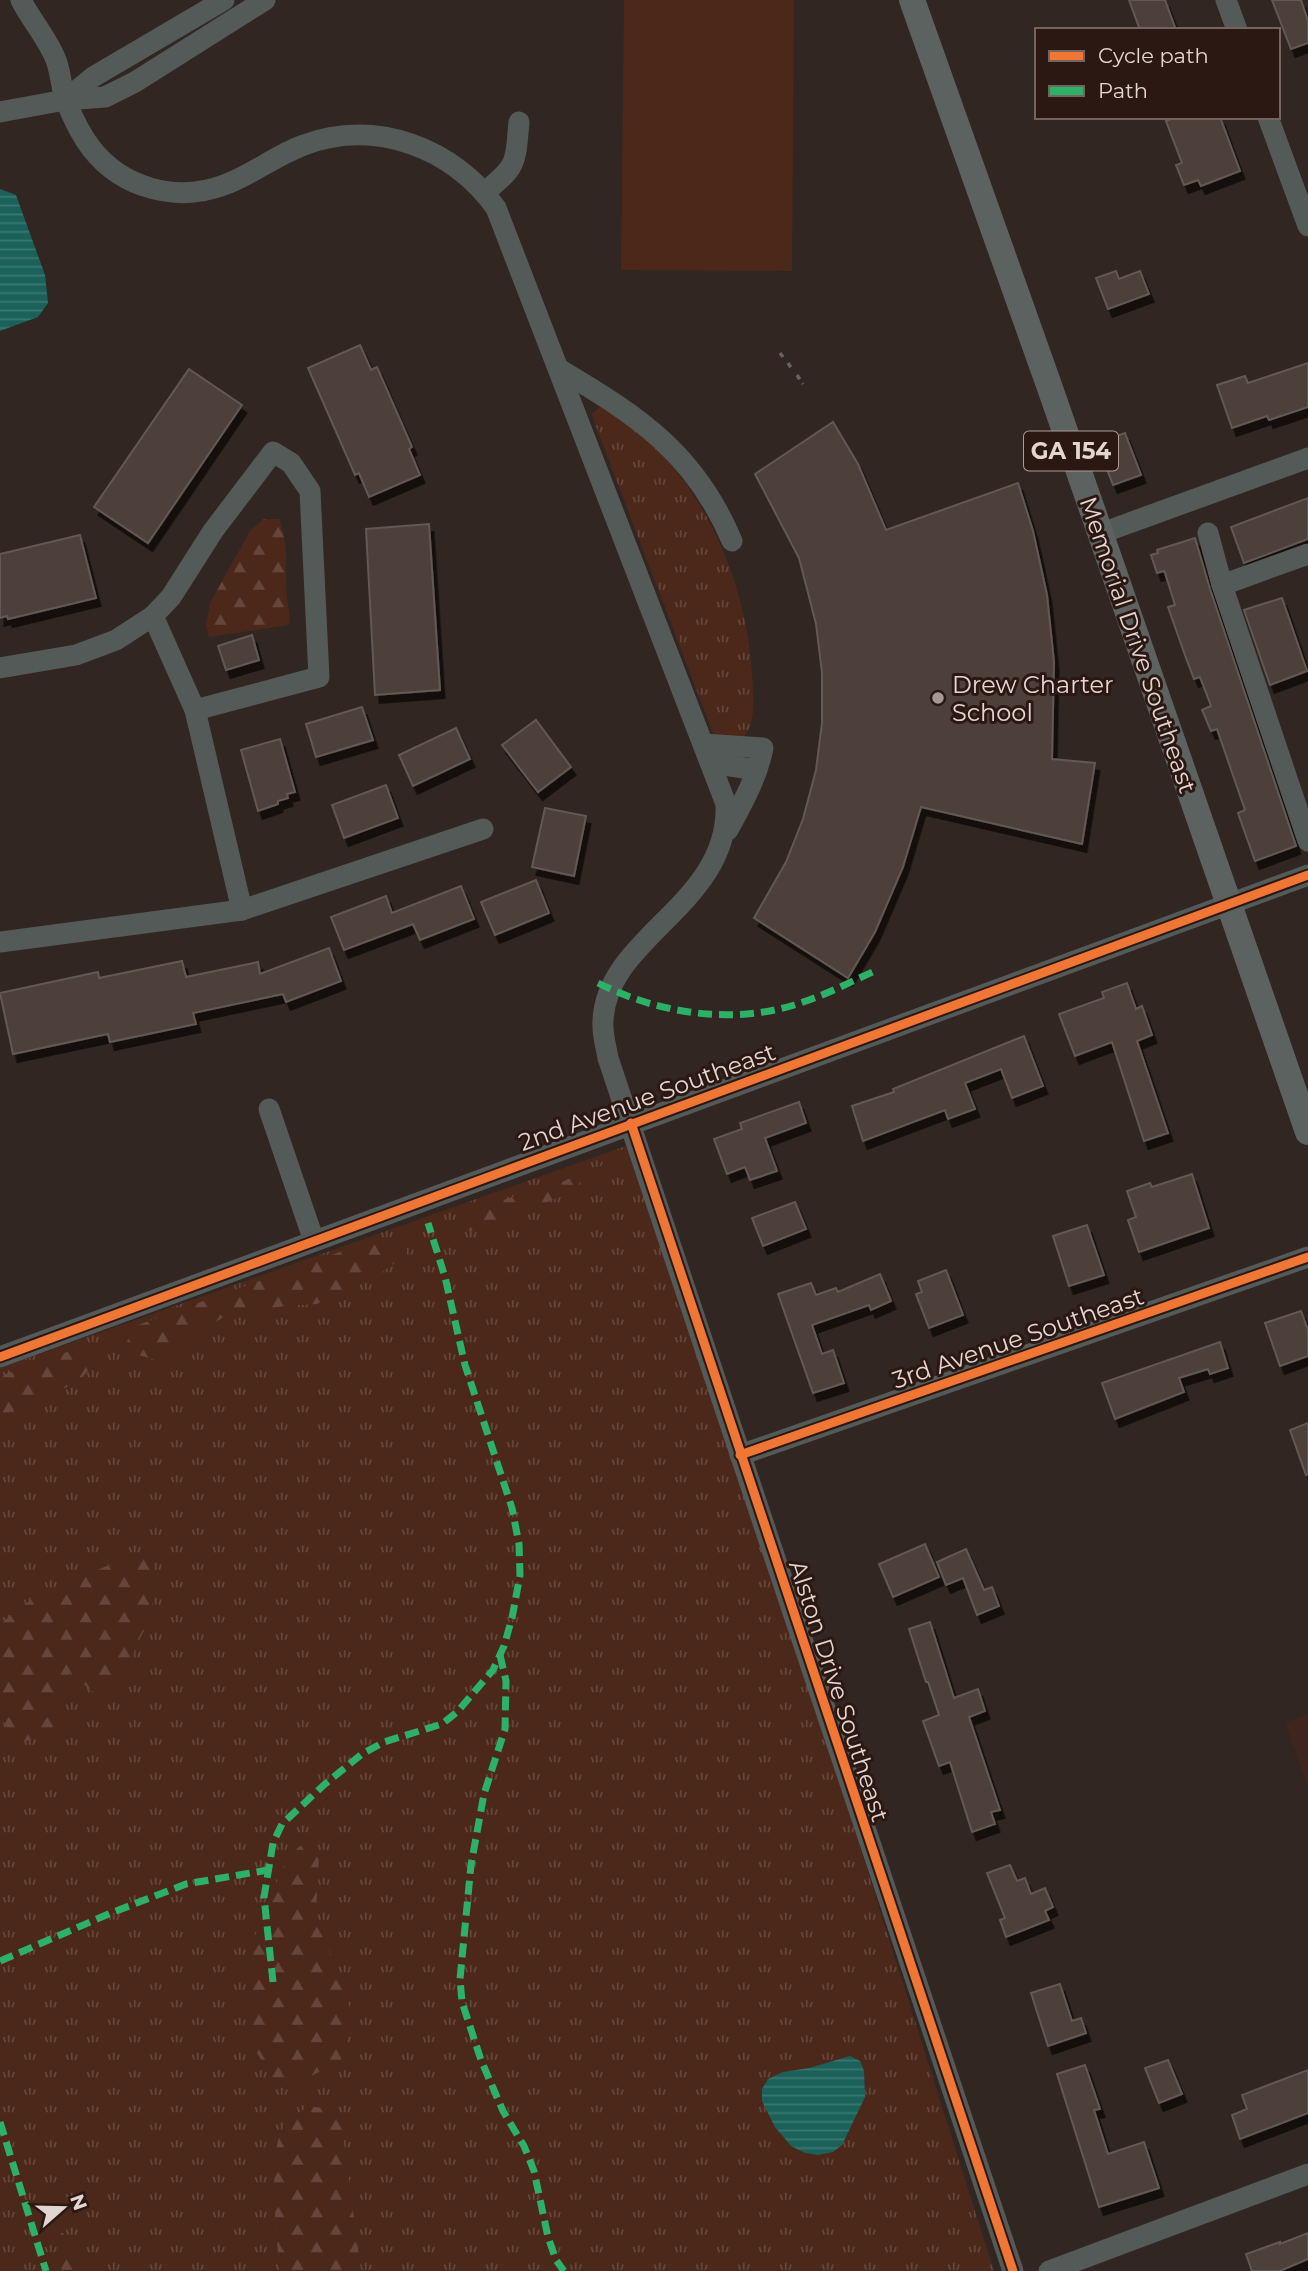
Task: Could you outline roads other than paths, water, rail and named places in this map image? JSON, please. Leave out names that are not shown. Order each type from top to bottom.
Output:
[{"type":"main road","name":"Memorial Drive Southeast","points":[[912,0],[1308,1132]]},
{"type":"street","points":[[21,0],[55,58],[65,100],[90,147],[113,170],[140,186],[167,193],[194,192],[223,186],[307,144],[336,136],[357,135],[407,141],[435,153],[485,192],[496,208],[509,238],[708,754],[726,804],[724,838]]},
{"type":"street","points":[[65,100],[93,77],[224,0]]},
{"type":"street","points":[[0,112],[65,100],[105,97],[135,82],[265,0]]},
{"type":"street","points":[[1226,0],[1236,28]]},
{"type":"street","points":[[1269,119],[1308,226]]},
{"type":"street","points":[[485,192],[510,170],[515,159],[519,122]]},
{"type":"street","points":[[559,369],[619,405],[674,451],[695,474],[732,541]]},
{"type":"street","points":[[0,668],[76,655],[116,640],[153,617],[171,597],[213,531],[273,452],[291,463],[310,491],[319,677],[195,710]]},
{"type":"street","points":[[1099,534],[1308,458]]},
{"type":"street","points":[[1208,533],[1222,585],[1308,841]]},
{"type":"street","points":[[1222,585],[1308,554]]},
{"type":"street","points":[[153,617],[195,710],[242,910]]},
{"type":"street","name":"Alston Drive Southeast","points":[[708,754],[763,748],[757,770],[709,871],[645,941],[610,989],[603,1020],[604,1040],[1013,2271]]},
{"type":"street","points":[[708,754],[757,770]]},
{"type":"street","points":[[0,942],[242,910],[483,829]]},
{"type":"street","name":"2nd Avenue Southeast","points":[[0,1357],[1308,875]]},
{"type":"street","points":[[269,1109],[314,1241]]},
{"type":"street","name":"3rd Avenue Southeast","points":[[740,1455],[1308,1257]]},
{"type":"street","points":[[1049,2271],[1308,2174]]},
{"type":"water","points":[[0,189],[16,195],[45,275],[48,303],[38,317],[0,331]]},
{"type":"water","points":[[850,2056],[860,2061],[864,2071],[865,2097],[842,2145],[833,2152],[818,2155],[805,2153],[791,2146],[775,2127],[762,2101],[762,2089],[768,2079],[783,2072],[809,2068]]},
{"type":"place","name":"Drew Charter School","points":[[938,698]]}]
